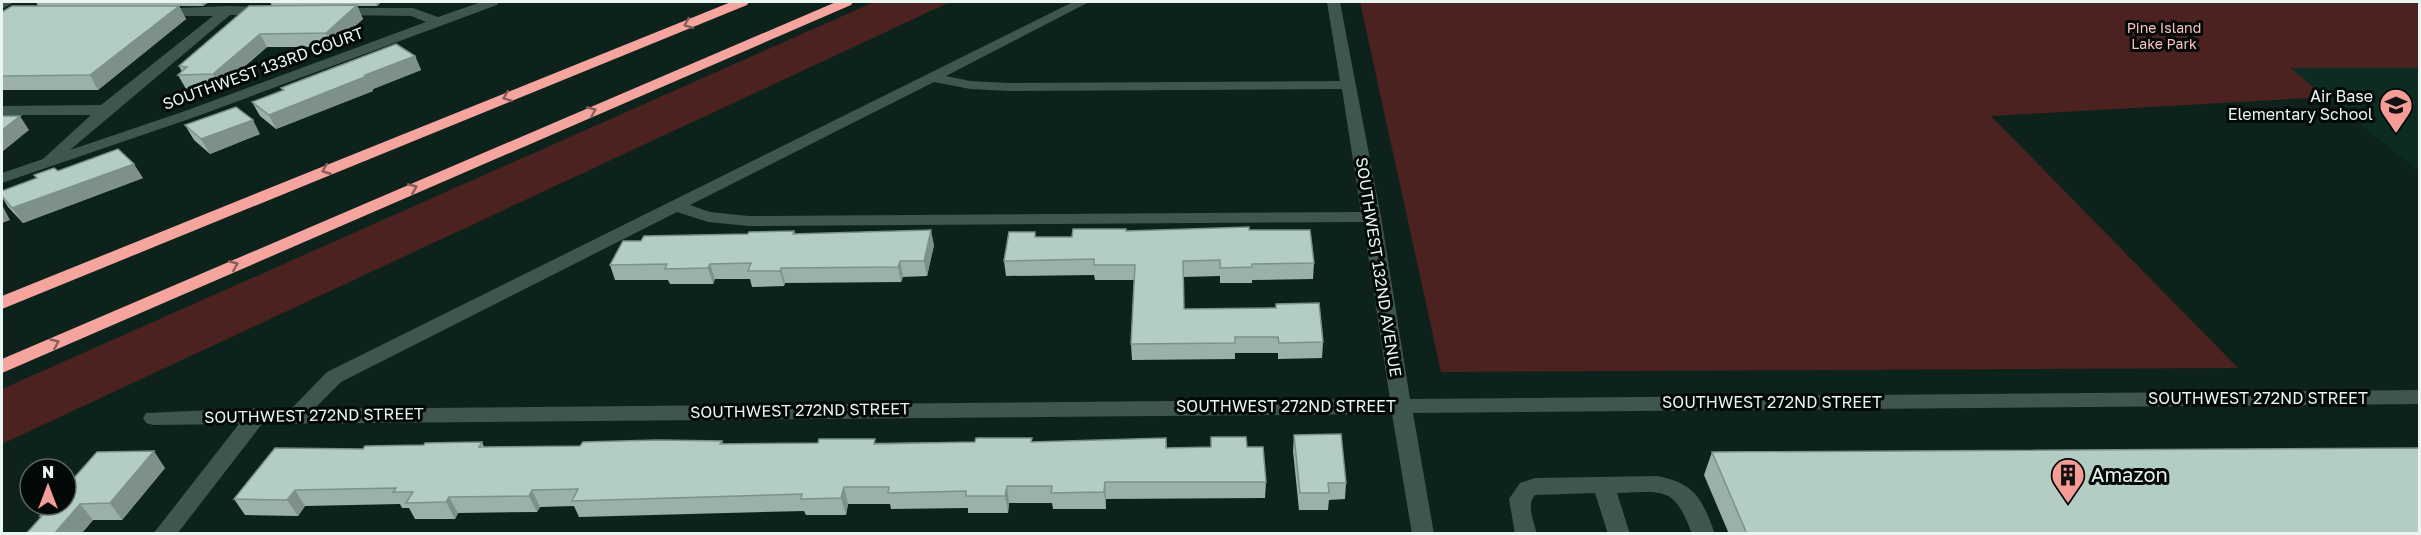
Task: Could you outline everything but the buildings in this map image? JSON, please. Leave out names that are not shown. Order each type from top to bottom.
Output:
[{"type":"highway","points":[[2,303],[742,2]]},
{"type":"highway","points":[[2,366],[846,2]]},
{"type":"highway","points":[[2,291],[149,243]]},
{"type":"street","points":[[45,164],[105,110],[238,2]]},
{"type":"street","name":"SOUTHWEST 133RD COURT","points":[[2,178],[190,114],[492,2]]},
{"type":"street","points":[[298,415],[334,377],[1082,2]]},
{"type":"street","name":"SOUTHWEST 132ND AVENUE","points":[[1334,2],[1372,217],[1400,405],[1423,534]]},
{"type":"street","points":[[141,12],[284,11]]},
{"type":"street","points":[[319,12],[412,12],[438,22]]},
{"type":"street","points":[[930,77],[970,85],[1009,87],[1349,85]]},
{"type":"street","points":[[2,110],[105,110]]},
{"type":"street","points":[[675,206],[708,217],[759,221],[1372,217]]},
{"type":"street","name":"SOUTHWEST 272ND STREET","points":[[153,418],[2420,397]]},
{"type":"street","points":[[164,534],[258,416]]},
{"type":"street","points":[[1603,484],[1619,534]]},
{"type":"street","points":[[1526,534],[1518,502],[1520,495],[1527,488],[1603,484],[1658,484],[1677,488],[1689,498],[1704,534]]},
{"type":"shaded area","name":"Air Base Elementary School","points":[[2289,68],[2419,68],[2419,171],[2326,97]]},
{"type":"green space","points":[[874,2],[950,2],[2,444],[2,389]]},
{"type":"green space","name":"Pine Island Lake Park","points":[[1360,2],[2419,2],[2419,68],[2290,68],[2326,97],[1991,116],[2238,368],[1441,372]]},
{"type":"place","name":"Air Base Elementary School","points":[[2396,134]]},
{"type":"place","name":"Amazon","points":[[2068,504]]}]
